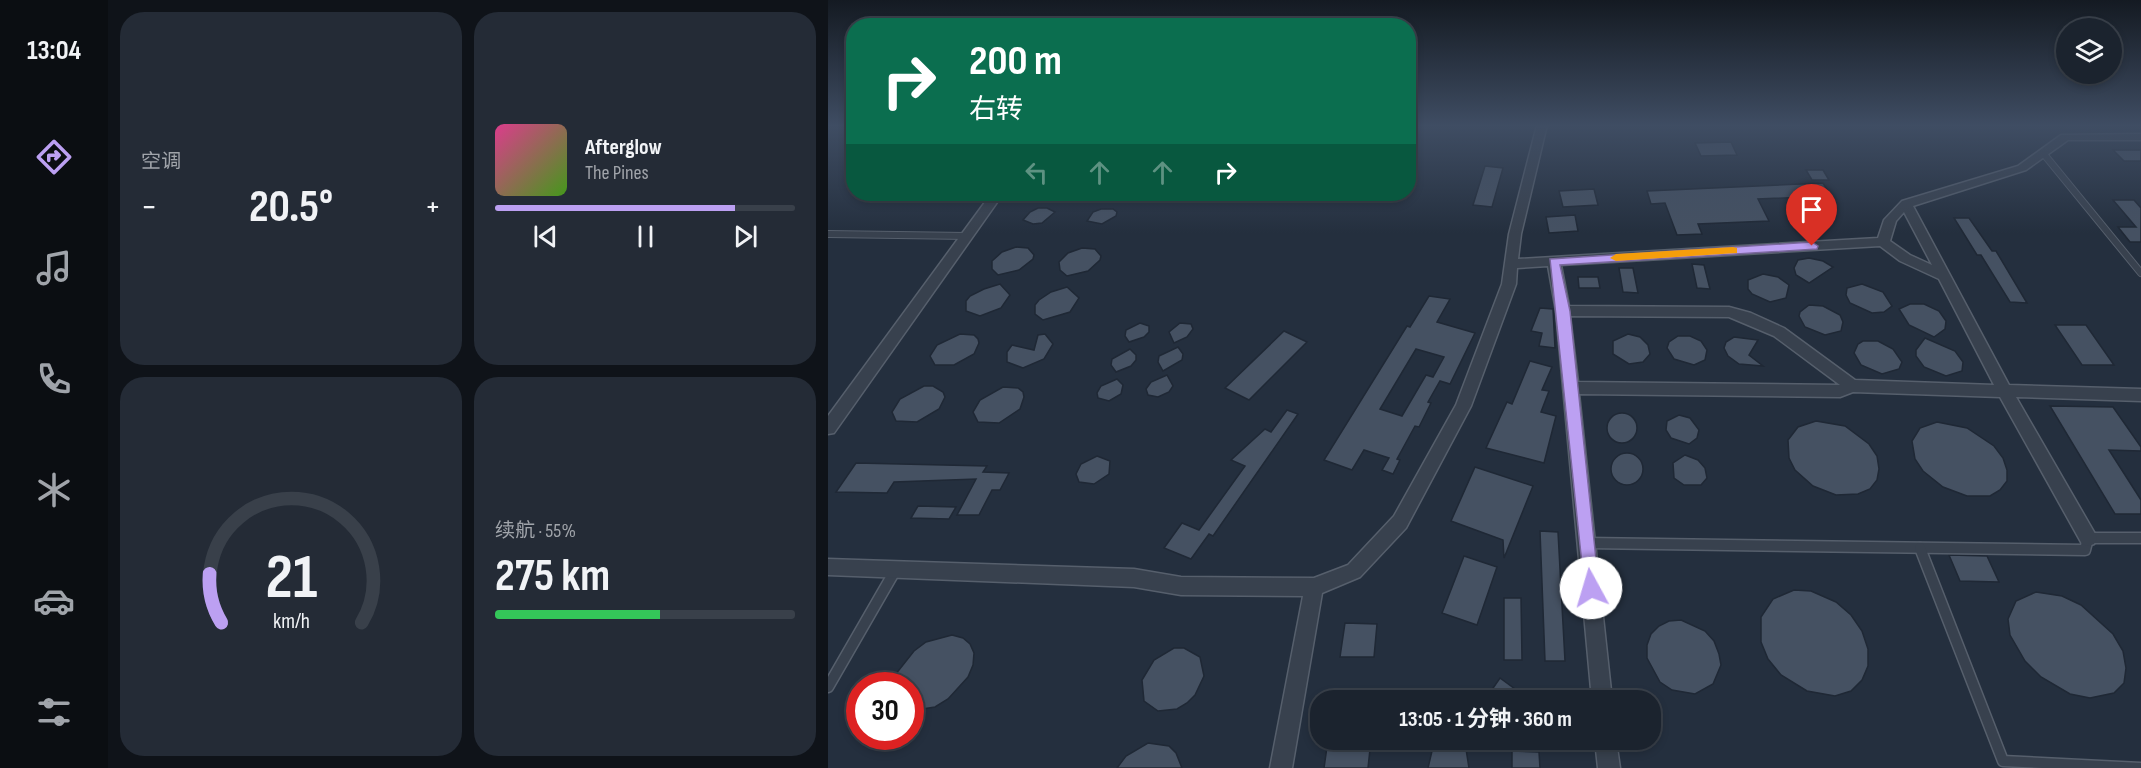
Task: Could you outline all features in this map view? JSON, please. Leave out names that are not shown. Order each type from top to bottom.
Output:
[{"type":"street","points":[[828,567],[1134,578],[1181,586],[1314,587],[1354,571],[1400,522],[1463,406],[1509,284],[1515,234],[1533,161]]},
{"type":"street","points":[[1883,242],[1890,220],[1906,204],[2022,168],[2032,161]]},
{"type":"street","points":[[828,428],[992,201]]},
{"type":"street","points":[[1906,204],[2005,392],[2088,538]]},
{"type":"street","points":[[1512,264],[1883,242],[1905,258],[1944,276]]},
{"type":"street","points":[[1554,261],[1563,311],[1601,690]]},
{"type":"street","points":[[1563,311],[1729,312],[1750,316],[1797,344],[1852,386]]},
{"type":"street","points":[[1571,388],[1840,391],[1852,386],[2141,395]]},
{"type":"street","points":[[1281,768],[1314,587]]},
{"type":"street","points":[[1607,750],[1609,768]]},
{"type":"lane","points":[[2049,161],[2141,273]]},
{"type":"lane","points":[[828,234],[967,236]]},
{"type":"lane","points":[[1587,543],[2085,550],[2088,538],[2141,538]]},
{"type":"lane","points":[[1920,548],[2003,761],[2141,768]]},
{"type":"lane","points":[[828,687],[897,568]]},
{"type":"building","points":[[1485,166],[1503,168],[1492,207],[1473,205]]},
{"type":"building","points":[[1806,170],[1823,170],[1829,180],[1812,180]]},
{"type":"building","points":[[1823,183],[1831,196],[1758,199],[1769,221],[1698,224],[1702,234],[1677,235],[1665,203],[1651,204],[1647,191]]},
{"type":"building","points":[[1594,189],[1598,205],[1563,207],[1559,191]]},
{"type":"building","points":[[2113,200],[2134,200],[2141,208],[2141,242],[2130,242],[2118,227],[2136,227]]},
{"type":"building","points":[[1038,208],[1047,208],[1055,212],[1042,223],[1033,224],[1023,220],[1030,212]]},
{"type":"building","points":[[1113,209],[1117,212],[1116,216],[1102,224],[1087,221],[1093,212]]},
{"type":"building","points":[[1575,215],[1578,231],[1549,233],[1546,217]]},
{"type":"building","points":[[1954,218],[1969,218],[1992,251],[1996,251],[2027,303],[2010,302],[1981,255],[1977,255]]},
{"type":"building","points":[[1016,247],[1028,248],[1034,255],[1033,259],[1019,270],[998,275],[992,269],[992,261],[1002,252]]},
{"type":"building","points":[[1082,248],[1095,249],[1101,256],[1100,260],[1088,271],[1067,276],[1060,270],[1059,262],[1068,253]]},
{"type":"building","points":[[1809,258],[1823,261],[1833,267],[1809,283],[1796,275],[1794,268],[1798,260]]},
{"type":"building","points":[[1692,264],[1704,265],[1710,289],[1697,288]]},
{"type":"building","points":[[1619,268],[1633,268],[1638,293],[1623,292]]},
{"type":"building","points":[[1763,274],[1778,277],[1789,285],[1786,298],[1770,302],[1752,294],[1748,289],[1748,280]]},
{"type":"building","points":[[1578,277],[1598,277],[1600,288],[1579,288]]},
{"type":"building","points":[[1000,284],[1010,295],[1001,308],[980,316],[966,311],[966,301],[970,296]]},
{"type":"building","points":[[1862,284],[1883,292],[1892,306],[1884,312],[1872,313],[1850,303],[1846,295],[1847,288]]},
{"type":"building","points":[[1067,287],[1079,298],[1070,312],[1043,320],[1035,314],[1035,305],[1039,300],[1051,292]]},
{"type":"building","points":[[1429,296],[1450,299],[1437,322],[1475,333],[1450,384],[1440,381],[1428,402],[1431,403],[1419,427],[1415,426],[1397,459],[1400,460],[1393,474],[1382,470],[1389,458],[1364,450],[1352,470],[1324,460],[1407,326],[1410,327]],"holes":[[[1416,349],[1444,357],[1433,377],[1426,375],[1402,416],[1380,409]]]},
{"type":"building","points":[[1910,304],[1924,304],[1939,311],[1946,321],[1945,329],[1934,337],[1909,325],[1899,309]]},
{"type":"building","points":[[1809,305],[1823,306],[1840,315],[1843,322],[1841,331],[1825,335],[1805,327],[1799,316],[1800,312]]},
{"type":"building","points":[[1540,308],[1553,309],[1555,348],[1539,346],[1542,333],[1531,331]]},
{"type":"building","points":[[1140,323],[1149,326],[1149,332],[1144,337],[1129,342],[1125,336],[1126,330]]},
{"type":"building","points":[[1180,323],[1191,324],[1193,329],[1187,337],[1174,343],[1169,332]]},
{"type":"building","points":[[2055,325],[2086,325],[2114,365],[2082,365]]},
{"type":"building","points":[[1284,331],[1307,342],[1249,400],[1225,388]]},
{"type":"building","points":[[960,334],[974,335],[978,339],[979,343],[974,354],[954,365],[935,365],[930,356],[937,345]]},
{"type":"building","points":[[1045,334],[1053,344],[1044,359],[1023,368],[1007,362],[1007,352],[1012,345],[1034,350],[1038,335]]},
{"type":"building","points":[[1628,334],[1640,337],[1648,345],[1650,354],[1643,362],[1629,364],[1613,354],[1613,341]]},
{"type":"building","points":[[1678,336],[1690,336],[1701,341],[1707,350],[1705,360],[1694,365],[1674,359],[1667,348],[1669,342]]},
{"type":"building","points":[[1734,337],[1758,340],[1749,355],[1763,366],[1739,364],[1728,356],[1724,348],[1726,342]]},
{"type":"building","points":[[1925,338],[1955,351],[1963,362],[1962,371],[1946,376],[1924,367],[1916,356],[1916,350]]},
{"type":"building","points":[[1863,341],[1878,341],[1893,349],[1902,362],[1899,369],[1882,374],[1861,365],[1854,353],[1858,344]]},
{"type":"building","points":[[1178,347],[1183,354],[1182,360],[1163,371],[1158,362],[1159,356]]},
{"type":"building","points":[[1130,349],[1136,355],[1136,360],[1131,366],[1116,372],[1111,365],[1112,359]]},
{"type":"building","points":[[1530,361],[1552,367],[1542,390],[1549,391],[1541,412],[1556,416],[1544,463],[1486,448],[1507,402],[1512,404]]},
{"type":"building","points":[[1167,375],[1173,386],[1169,392],[1158,397],[1148,395],[1146,389],[1151,382]]},
{"type":"building","points":[[1117,379],[1123,385],[1121,394],[1109,401],[1098,398],[1097,393],[1101,386]]},
{"type":"building","points":[[924,386],[933,386],[943,392],[945,397],[939,409],[917,422],[896,421],[892,412],[900,399]]},
{"type":"building","points":[[1003,387],[1018,388],[1023,392],[1024,397],[1020,409],[999,423],[978,422],[973,412],[980,400]]},
{"type":"building","points":[[2050,406],[2113,407],[2141,447],[2141,451],[2109,450],[2141,500],[2141,514],[2115,514]]},
{"type":"building","points":[[1287,410],[1298,414],[1213,536],[1209,534],[1191,559],[1164,548],[1182,523],[1199,530],[1245,466],[1231,460],[1265,429],[1271,432]]},
{"type":"building","points":[[1622,413],[1633,417],[1637,428],[1633,439],[1622,443],[1611,439],[1607,428],[1611,417]]},
{"type":"building","points":[[1679,415],[1690,418],[1699,430],[1697,438],[1689,444],[1671,438],[1666,430],[1667,421]]},
{"type":"building","points":[[1816,421],[1845,426],[1869,444],[1877,456],[1879,469],[1877,480],[1870,489],[1858,494],[1836,495],[1813,486],[1795,470],[1789,458],[1788,440],[1798,427]]},
{"type":"building","points":[[1937,422],[1967,428],[1994,446],[2003,458],[2007,470],[2007,481],[2000,490],[1990,496],[1967,496],[1943,487],[1923,471],[1915,459],[1912,441],[1920,428]]},
{"type":"building","points":[[1627,453],[1638,458],[1643,469],[1638,480],[1627,485],[1616,480],[1611,469],[1616,458]]},
{"type":"building","points":[[1685,455],[1698,460],[1705,468],[1707,478],[1701,485],[1684,485],[1674,478],[1673,463]]},
{"type":"building","points":[[1097,456],[1110,461],[1109,474],[1094,484],[1079,482],[1076,474],[1081,464]]},
{"type":"building","points":[[856,463],[987,466],[983,472],[1009,473],[1000,490],[992,490],[979,515],[957,515],[976,479],[894,482],[887,493],[836,492]]},
{"type":"building","points":[[1475,467],[1533,486],[1504,558],[1503,540],[1451,521]]},
{"type":"building","points":[[918,506],[956,507],[949,519],[911,518]]},
{"type":"building","points":[[1540,531],[1558,532],[1565,661],[1545,661]]},
{"type":"building","points":[[1949,555],[1987,556],[1999,582],[1960,581]]},
{"type":"building","points":[[1464,556],[1497,567],[1477,625],[1442,613]]},
{"type":"building","points":[[1794,590],[1811,591],[1836,602],[1851,615],[1862,631],[1868,649],[1868,666],[1862,680],[1851,691],[1835,696],[1807,691],[1781,675],[1768,659],[1761,642],[1761,617],[1773,599]]},
{"type":"building","points":[[2036,592],[2062,596],[2081,605],[2113,634],[2123,651],[2126,668],[2124,683],[2114,693],[2090,698],[2070,694],[2041,677],[2025,661],[2010,635],[2008,619],[2016,601]]},
{"type":"building","points":[[1504,598],[1521,598],[1522,660],[1504,660]]},
{"type":"building","points":[[1681,620],[1705,631],[1714,641],[1719,654],[1721,665],[1713,684],[1695,694],[1672,690],[1660,682],[1647,658],[1647,645],[1651,634],[1659,626],[1669,621]]},
{"type":"building","points":[[1345,623],[1377,624],[1374,657],[1340,657]]},
{"type":"building","points":[[952,635],[963,638],[970,644],[974,653],[973,665],[968,677],[948,699],[935,707],[924,709],[924,672],[897,672],[914,651],[926,642]]},
{"type":"building","points":[[1174,648],[1184,648],[1200,657],[1204,676],[1195,695],[1187,703],[1177,709],[1158,711],[1144,701],[1142,680],[1154,660]]},
{"type":"building","points":[[1500,678],[1516,690],[1492,690]]},
{"type":"building","points":[[1148,743],[1169,746],[1176,753],[1182,768],[1117,768],[1126,756]]},
{"type":"building","points":[[1327,750],[1370,750],[1368,768],[1324,768]]},
{"type":"building","points":[[1466,750],[1469,768],[1428,768],[1432,751]]},
{"type":"building","points":[[1512,751],[1539,752],[1540,768],[1512,768]]},
{"type":"slow traffic","points":[[1616,258],[1733,251]]},
{"type":"route","points":[[1591,588],[1563,311],[1554,261],[1812,246]]}]
